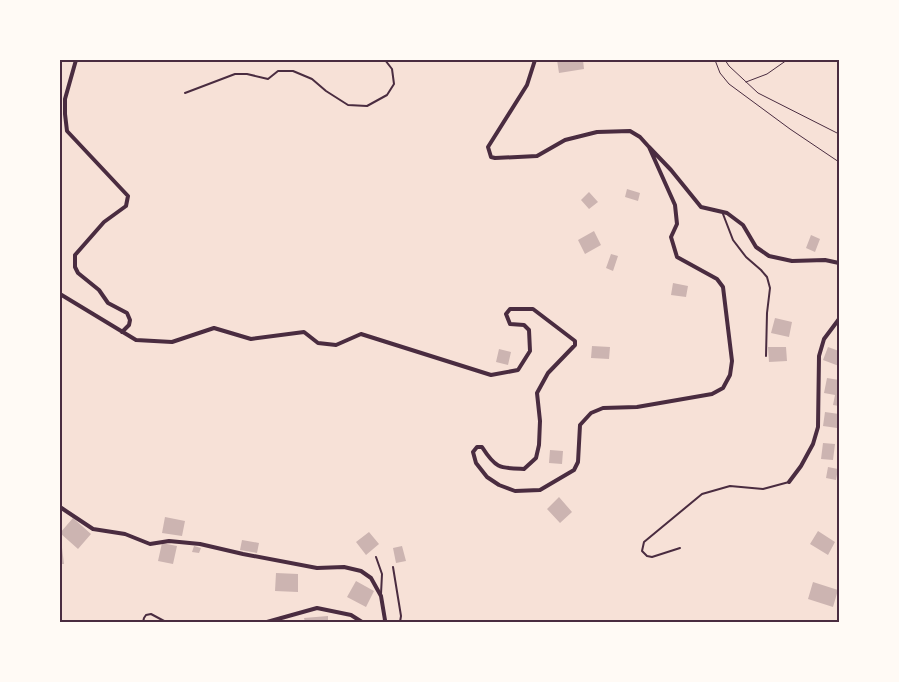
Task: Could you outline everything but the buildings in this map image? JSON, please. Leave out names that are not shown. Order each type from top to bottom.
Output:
[{"type":"street","points":[[76,60],[64,99],[67,131],[128,196],[126,206],[104,222],[74,255],[75,267],[78,273],[100,290],[108,303],[127,313],[130,320],[122,332]]},
{"type":"street","points":[[535,60],[527,84],[488,148],[491,157],[537,156],[565,140],[597,132],[630,130],[640,136],[701,207],[727,213],[743,225],[756,247],[769,256],[792,260],[825,260],[839,263]]},
{"type":"street","points":[[60,294],[136,340],[172,342],[214,328],[251,339],[304,332],[318,343],[336,345],[361,334],[491,375],[518,370],[530,351],[529,330],[524,325],[510,324],[506,314],[510,309],[533,309],[575,341],[575,345],[548,373],[537,394],[540,421],[536,458],[524,469],[501,468],[489,458],[482,447],[477,446],[473,452],[476,463],[487,477],[499,485],[515,491],[540,490],[574,470],[578,462],[580,425],[591,413],[603,408],[637,407],[712,394],[723,388],[730,375],[732,361],[723,287],[717,279],[677,257],[672,237],[677,224],[675,205],[649,147]]},
{"type":"street","points":[[789,482],[801,466],[816,435],[818,427],[819,356],[824,339],[839,319]]},
{"type":"street","points":[[60,507],[93,529],[125,534],[150,544],[169,541],[200,544],[317,568],[344,567],[361,572],[371,578],[381,596],[384,622]]},
{"type":"street","points":[[267,622],[316,608],[351,615],[362,622]]},
{"type":"lane","points":[[185,93],[235,74],[247,74],[268,79],[278,71],[293,71],[312,79],[326,91],[348,105],[367,106],[387,96],[394,84],[392,69],[385,60]]},
{"type":"lane","points":[[723,212],[733,240],[746,257],[767,277],[770,288],[767,313],[766,356]]},
{"type":"lane","points":[[680,548],[652,557],[647,556],[642,551],[644,542],[702,494],[730,486],[763,489],[789,482]]},
{"type":"lane","points":[[376,557],[382,574],[381,596]]},
{"type":"lane","points":[[393,567],[401,616],[400,622]]},
{"type":"lane","points":[[143,622],[146,615],[151,614],[166,622]]},
{"type":"path","points":[[715,60],[720,73],[729,84],[790,130],[839,162]]},
{"type":"path","points":[[725,60],[728,66],[758,93],[839,134]]},
{"type":"path","points":[[746,82],[767,74],[787,60]]}]
